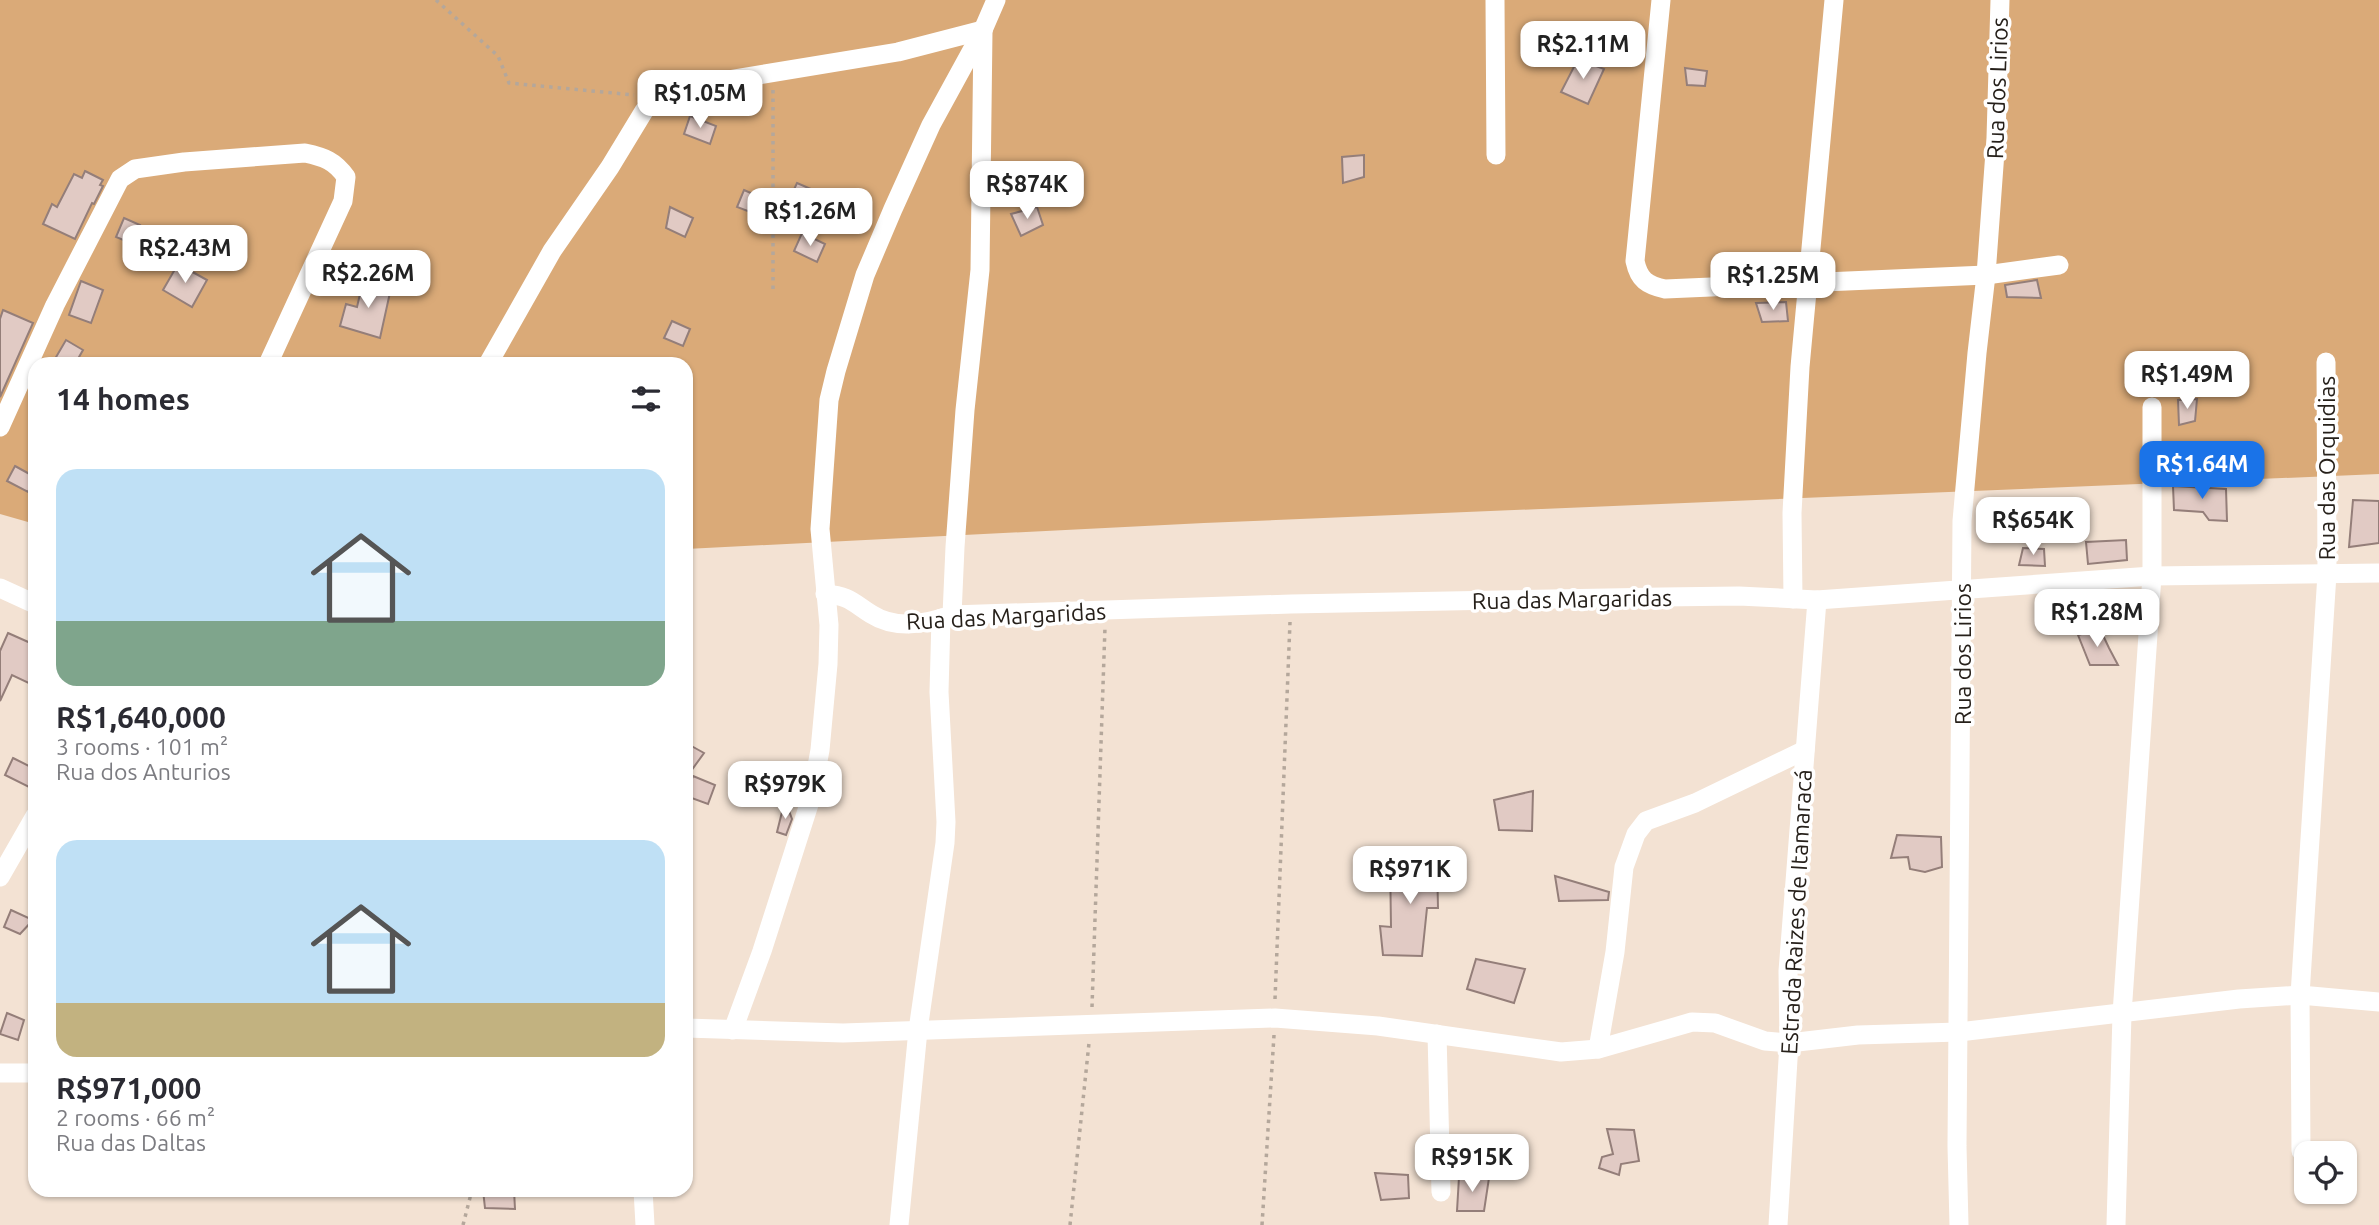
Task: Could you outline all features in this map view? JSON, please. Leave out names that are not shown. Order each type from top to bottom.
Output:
[{"type":"street","points":[[733,1030],[762,951],[811,798],[820,750],[828,675],[829,625],[820,529],[830,400],[848,328],[865,275],[931,125],[983,30],[996,0]]},
{"type":"street","points":[[1495,0],[1496,155]]},
{"type":"street","points":[[1661,0],[1635,261],[1637,273],[1648,285],[1665,289],[1986,275],[2059,265]]},
{"type":"street","points":[[1793,598],[1791,513],[1800,367],[1834,0]]},
{"type":"street","name":"Rua dos Lirios","points":[[1959,1225],[1957,1146],[1962,521],[1986,275],[1996,138],[2000,0]]},
{"type":"street","points":[[492,357],[552,251],[610,167],[644,111],[657,96],[667,90],[682,87],[898,52],[983,30]]},
{"type":"street","points":[[899,1225],[918,1030],[934,928],[946,822],[939,692],[980,271],[983,30]]},
{"type":"street","points":[[32,357],[78,257],[120,179],[135,169],[184,162],[305,153],[322,156],[337,164],[346,177],[343,201],[271,357]]},
{"type":"street","name":"Rua das Orquidias","points":[[2301,1141],[2300,995],[2327,574],[2326,362]]},
{"type":"street","points":[[0,426],[28,365]]},
{"type":"street","points":[[2116,1225],[2122,1014],[2152,576],[2152,407]]},
{"type":"street","name":"Rua das Margaridas","points":[[825,594],[847,597],[874,616],[902,624],[916,624],[947,617],[1291,604],[1739,596],[1817,600],[2152,576],[2379,573]]},
{"type":"street","points":[[0,588],[28,601]]},
{"type":"street","name":"Estrada Raizes de Itamaracá","points":[[1778,1225],[1789,1043],[1788,971],[1817,600]]},
{"type":"street","points":[[1598,1049],[1615,952],[1624,867],[1636,834],[1646,821],[1695,803],[1805,750]]},
{"type":"street","points":[[0,877],[28,828]]},
{"type":"street","points":[[693,1028],[843,1033],[1275,1018],[1378,1026],[1561,1052],[1598,1049],[1692,1022],[1714,1023],[1765,1041],[1789,1043],[1858,1035],[1959,1032],[2239,999],[2300,995],[2379,1002]]},
{"type":"street","points":[[1437,1034],[1441,1192]]},
{"type":"street","points":[[2,1073],[28,1073]]},
{"type":"street","points":[[643,1197],[645,1225]]},
{"type":"path","points":[[436,0],[498,56],[509,83],[657,96]]},
{"type":"path","points":[[772,74],[773,290]]},
{"type":"path","points":[[1262,1225],[1275,1018],[1291,604]]},
{"type":"path","points":[[1070,1225],[1091,1025],[1105,611]]},
{"type":"path","points":[[463,1225],[470,1197]]},
{"type":"shaded area","points":[[0,0],[2379,0],[2379,474],[1204,523],[693,549],[693,357],[28,357],[28,522],[0,514]]},
{"type":"building","points":[[1578,59],[1604,69],[1588,104],[1561,92]]},
{"type":"building","points":[[1685,68],[1707,71],[1705,86],[1687,85]]},
{"type":"building","points":[[690,116],[716,126],[710,144],[684,134]]},
{"type":"building","points":[[1364,155],[1364,177],[1343,183],[1342,157]]},
{"type":"building","points":[[85,171],[103,180],[100,185],[103,186],[75,239],[43,224],[52,204],[57,207],[74,174],[82,178]]},
{"type":"building","points":[[797,183],[827,196],[819,214],[789,200]]},
{"type":"building","points":[[744,190],[760,197],[753,213],[737,207]]},
{"type":"building","points":[[670,207],[693,218],[685,237],[666,228]]},
{"type":"building","points":[[1037,207],[1043,225],[1021,236],[1011,214]]},
{"type":"building","points":[[124,218],[140,225],[133,244],[116,237]]},
{"type":"building","points":[[802,233],[825,244],[817,262],[794,251]]},
{"type":"building","points":[[178,264],[207,280],[192,307],[163,290]]},
{"type":"building","points":[[2037,280],[2041,298],[2007,297],[2005,285]]},
{"type":"building","points":[[81,281],[103,290],[91,323],[69,315]]},
{"type":"building","points":[[363,281],[391,288],[380,338],[340,326],[346,304],[357,307]]},
{"type":"building","points":[[1786,302],[1788,321],[1762,322],[1756,303]]},
{"type":"building","points":[[3,310],[33,323],[0,397],[0,319]]},
{"type":"building","points":[[672,321],[690,329],[683,346],[664,338]]},
{"type":"building","points":[[66,340],[83,350],[79,357],[56,357]]},
{"type":"building","points":[[2197,399],[2195,421],[2179,425],[2178,400]]},
{"type":"building","points":[[15,466],[28,473],[28,492],[7,481]]},
{"type":"building","points":[[2173,486],[2226,489],[2227,521],[2209,520],[2203,512],[2174,510]]},
{"type":"building","points":[[2353,500],[2379,501],[2379,543],[2349,547]]},
{"type":"building","points":[[2126,540],[2127,560],[2088,564],[2086,542]]},
{"type":"building","points":[[2023,548],[2044,549],[2045,566],[2019,565]]},
{"type":"building","points":[[2100,629],[2118,665],[2090,665],[2078,635]]},
{"type":"building","points":[[8,633],[28,642],[28,683],[12,675],[0,701],[0,651]]},
{"type":"building","points":[[693,747],[704,753],[693,768]]},
{"type":"building","points":[[13,758],[28,766],[28,786],[5,775]]},
{"type":"building","points":[[693,776],[715,785],[708,804],[693,799]]},
{"type":"building","points":[[1533,791],[1532,831],[1499,830],[1494,800]]},
{"type":"building","points":[[785,800],[792,819],[786,835],[777,832]]},
{"type":"building","points":[[1897,835],[1941,837],[1942,867],[1925,872],[1910,869],[1908,857],[1891,858]]},
{"type":"building","points":[[1390,859],[1437,861],[1438,908],[1427,908],[1422,956],[1383,955],[1380,926],[1391,927]]},
{"type":"building","points":[[1555,876],[1609,892],[1608,900],[1559,901]]},
{"type":"building","points":[[11,910],[28,918],[28,925],[20,934],[4,927]]},
{"type":"building","points":[[1476,959],[1525,969],[1514,1003],[1467,989]]},
{"type":"building","points":[[7,1013],[24,1020],[18,1040],[0,1034]]},
{"type":"building","points":[[1607,1129],[1634,1130],[1639,1161],[1621,1164],[1619,1175],[1599,1168],[1602,1157],[1613,1154]]},
{"type":"building","points":[[1375,1173],[1408,1175],[1409,1198],[1381,1200]]},
{"type":"building","points":[[1459,1177],[1489,1178],[1484,1211],[1457,1211]]},
{"type":"building","points":[[484,1197],[514,1197],[515,1209],[485,1208]]}]
